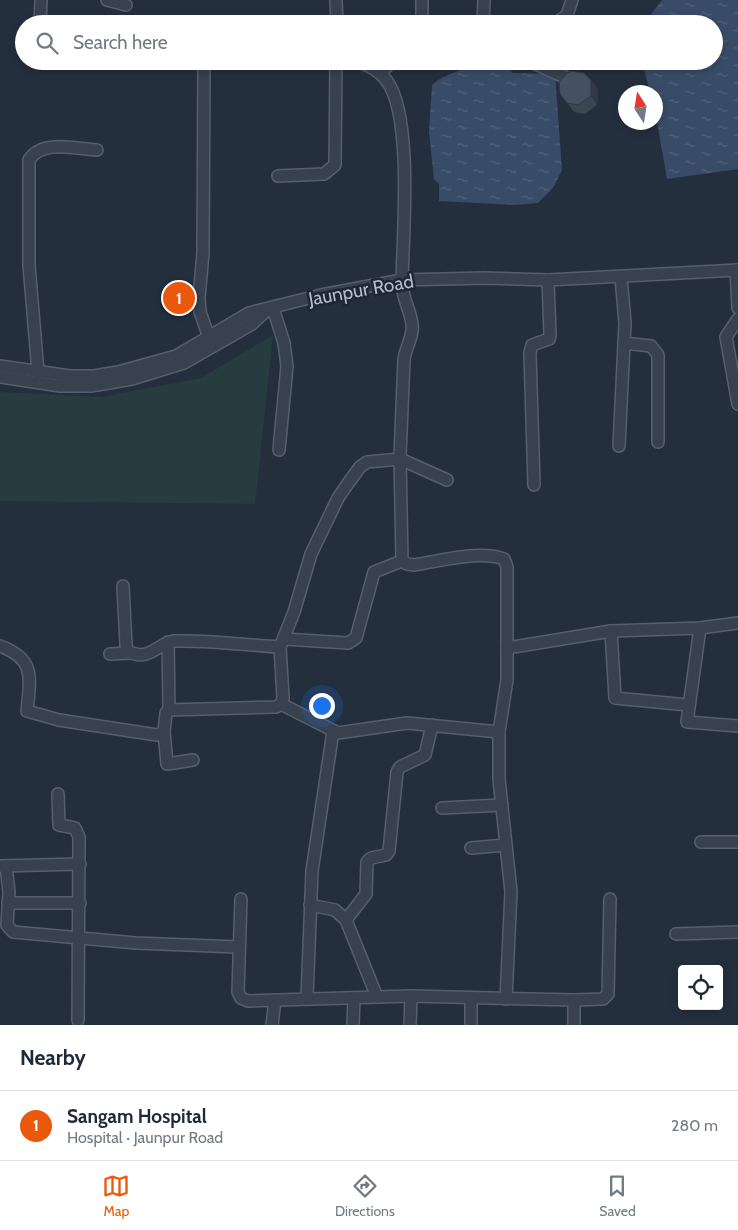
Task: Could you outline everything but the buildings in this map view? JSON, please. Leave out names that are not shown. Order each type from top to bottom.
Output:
[{"type":"street","points":[[40,0],[40,15]]},
{"type":"street","points":[[107,0],[126,5]]},
{"type":"street","points":[[336,0],[336,15]]},
{"type":"street","points":[[422,0],[422,15]]},
{"type":"street","points":[[483,15],[484,0]]},
{"type":"street","points":[[567,15],[572,0]]},
{"type":"street","points":[[0,377],[60,386],[118,382],[172,368],[211,342],[200,312],[199,298],[203,253],[204,70]]},
{"type":"street","points":[[278,176],[324,174],[335,165],[336,70]]},
{"type":"street","points":[[376,70],[388,83],[400,116],[406,223],[402,280],[404,302],[413,326],[412,335],[405,347],[404,360],[400,459],[402,561]]},
{"type":"street","points":[[380,73],[383,70]]},
{"type":"street","points":[[549,70],[567,78]]},
{"type":"street","points":[[38,372],[29,265],[29,160],[33,154],[46,148],[96,150]]},
{"type":"street","points":[[737,270],[738,308]]},
{"type":"street","name":"Jaunpur Road","points":[[0,366],[70,376],[94,376],[118,372],[164,361],[211,342],[244,316],[321,295],[402,280],[484,278],[548,280],[737,270]]},
{"type":"street","points":[[619,446],[625,309],[621,277]]},
{"type":"street","points":[[534,485],[530,352],[532,345],[549,339],[548,280]]},
{"type":"street","points":[[270,309],[284,343],[287,366],[279,450]]},
{"type":"street","points":[[738,319],[726,337],[738,404]]},
{"type":"street","points":[[624,344],[651,346],[658,355],[658,442]]},
{"type":"street","points":[[281,704],[283,698],[282,643],[311,554],[338,498],[360,467],[368,462],[400,459],[447,480]]},
{"type":"street","points":[[402,561],[407,564],[414,564],[482,556],[504,559],[507,567],[507,690],[499,732],[499,779],[511,892],[506,1000]]},
{"type":"street","points":[[110,654],[153,653],[168,642],[348,644],[356,638],[374,572],[402,561]]},
{"type":"street","points":[[123,586],[126,645],[127,651],[131,653]]},
{"type":"street","points":[[507,648],[611,631],[700,628],[738,623]]},
{"type":"street","points":[[700,628],[686,720],[690,724],[738,726]]},
{"type":"street","points":[[611,631],[616,698],[688,705]]},
{"type":"street","points":[[168,642],[169,710],[166,713],[164,732],[167,764],[193,760]]},
{"type":"street","points":[[0,646],[17,652],[30,673],[27,711],[60,720],[150,735],[164,732]]},
{"type":"street","points":[[169,710],[267,709],[281,704],[322,723],[333,731],[342,733],[401,723],[499,732]]},
{"type":"street","points":[[346,920],[366,894],[367,862],[371,858],[386,856],[389,851],[397,772],[400,767],[425,755],[432,725]]},
{"type":"street","points":[[307,997],[312,871],[333,731]]},
{"type":"street","points":[[58,794],[59,825],[78,830],[80,864],[78,1020]]},
{"type":"street","points":[[442,808],[502,805]]},
{"type":"street","points":[[701,842],[738,842]]},
{"type":"street","points":[[471,848],[506,845]]},
{"type":"street","points":[[80,864],[3,866],[8,903],[4,929],[136,943],[238,947]]},
{"type":"street","points":[[241,900],[238,992],[241,998],[248,1001],[307,997],[411,996],[506,1000],[603,999],[608,994],[610,899]]},
{"type":"street","points":[[8,903],[80,903]]},
{"type":"street","points":[[310,905],[335,910],[346,920],[377,997]]},
{"type":"street","points":[[676,934],[738,932]]},
{"type":"street","points":[[410,1025],[411,996]]},
{"type":"street","points":[[353,1025],[354,998]]},
{"type":"street","points":[[471,998],[471,1025]]},
{"type":"street","points":[[272,1025],[274,1000]]},
{"type":"street","points":[[574,1000],[574,1025]]},
{"type":"green space","points":[[273,335],[255,504],[0,501],[0,392],[102,397],[201,378]]},
{"type":"water","points":[[662,0],[738,0],[738,169],[667,179],[658,130],[663,130],[663,85],[648,85],[644,70],[723,70],[723,15],[651,15]]},
{"type":"water","points":[[461,70],[509,70],[513,73],[555,74],[562,170],[553,188],[538,203],[514,205],[439,201],[439,184],[434,179],[429,132],[432,85],[450,74]]},
{"type":"place","name":"Sangam Hospital","points":[[179,298]]}]
